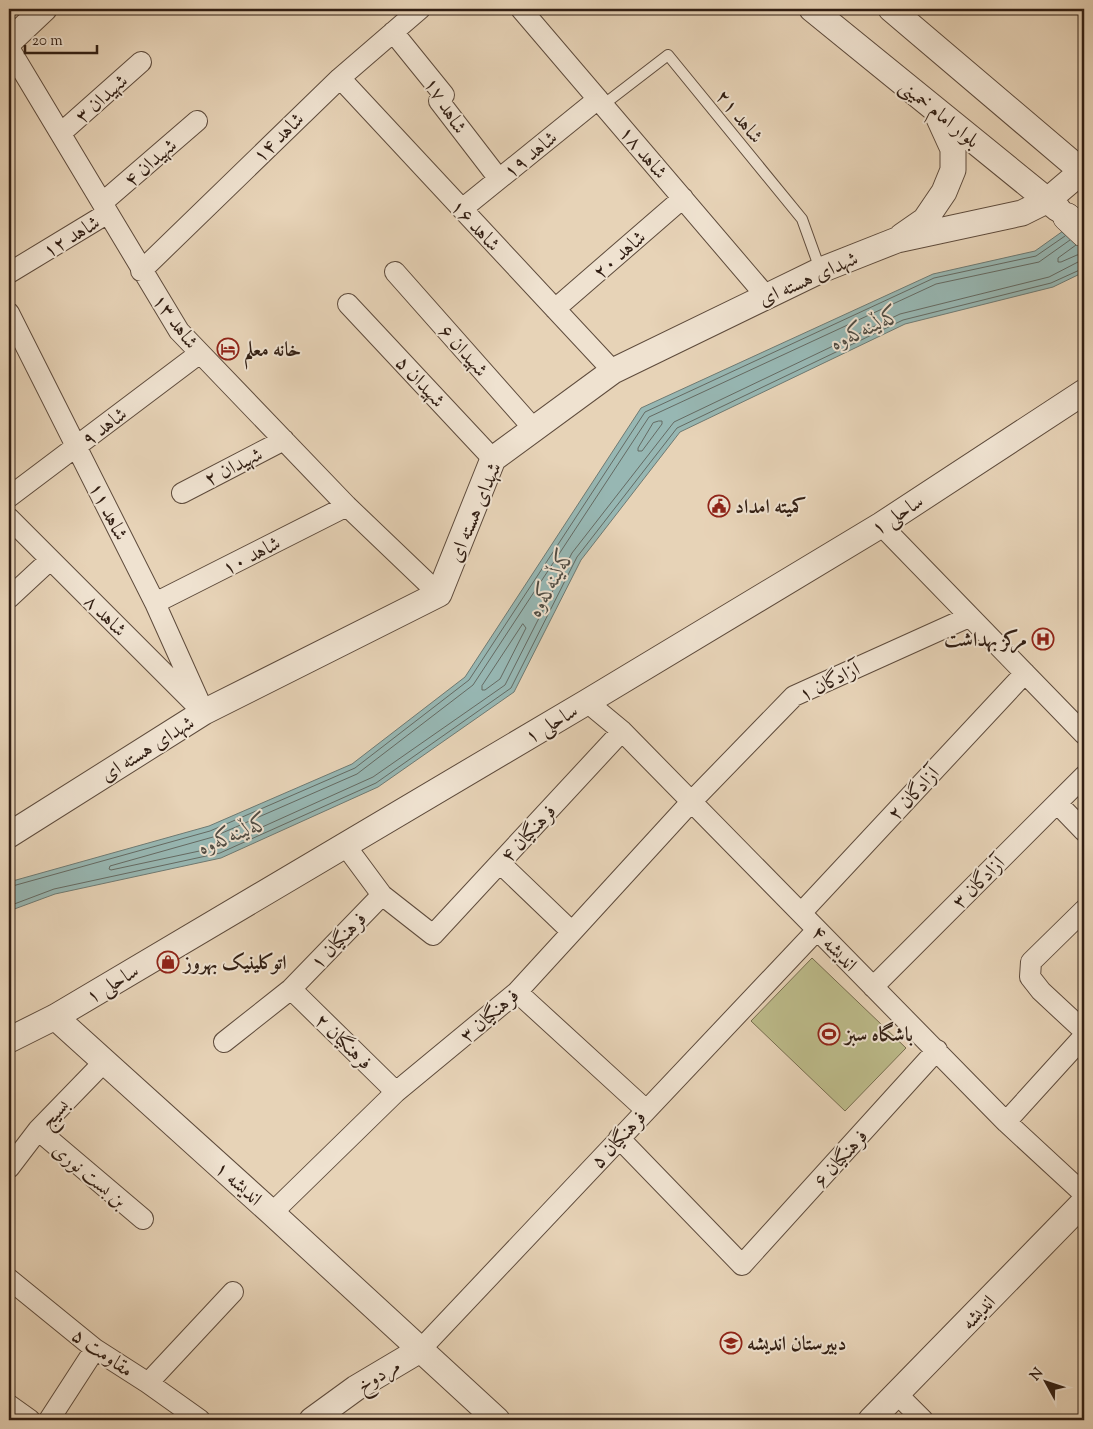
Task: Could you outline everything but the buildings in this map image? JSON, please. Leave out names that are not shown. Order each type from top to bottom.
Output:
[{"type":"street","points":[[9,42],[44,9]]},
{"type":"street","name":"شاهد ۱۴","points":[[141,270],[340,78],[420,9]]},
{"type":"street","name":"شاهد ۱۸","points":[[521,9],[766,296]]},
{"type":"street","name":"بلوار امام خمینی","points":[[812,9],[1067,217]]},
{"type":"street","points":[[891,9],[1083,171]]},
{"type":"street","name":"شاهد ۱۷","points":[[393,32],[444,95],[439,101],[499,179]]},
{"type":"street","name":"شاهد ۱۳","points":[[9,48],[179,332],[347,506],[439,594]]},
{"type":"street","name":"شهیدان ۳","points":[[61,133],[141,62]]},
{"type":"street","name":"شاهد ۱۶","points":[[340,78],[613,371]]},
{"type":"street","name":"شاهد ۱۹","points":[[462,209],[601,102]]},
{"type":"street","points":[[896,240],[925,220],[944,192],[953,170],[954,149],[935,109]]},
{"type":"street","name":"شهیدان ۴","points":[[105,208],[197,121]]},
{"type":"street","name":"شهدای هسته ای","points":[[9,836],[204,712],[439,594],[493,459],[613,371],[820,270],[896,240],[1022,213],[1067,217],[1083,171]]},
{"type":"street","name":"شاهد ۲۰","points":[[555,309],[683,198]]},
{"type":"street","name":"شاهد ۱۲","points":[[9,273],[105,208]]},
{"type":"street","name":"شهیدان ۶","points":[[394,272],[534,429]]},
{"type":"street","name":"شهیدان ۵","points":[[348,304],[493,459]]},
{"type":"street","name":"شاهد ۱۱","points":[[9,312],[155,603],[204,712]]},
{"type":"street","name":"شاهد ۹","points":[[9,497],[200,353]]},
{"type":"street","name":"ساحلی ۱","points":[[9,1040],[55,1017],[587,702],[881,525],[1084,392]]},
{"type":"street","name":"شهیدان ۲","points":[[182,493],[284,440]]},
{"type":"street","name":"شاهد ۱۰","points":[[155,603],[347,506]]},
{"type":"street","name":"شاهد ۸","points":[[9,518],[204,712]]},
{"type":"street","points":[[881,525],[1084,734]]},
{"type":"street","points":[[9,598],[50,560]]},
{"type":"street","name":"آزادگان ۱","points":[[691,802],[794,696],[969,617]]},
{"type":"street","name":"آزادگان ۲","points":[[802,912],[1025,673]]},
{"type":"street","name":"اندیشه ۴","points":[[587,702],[622,731],[802,912],[817,930],[1006,1122],[1084,1194]]},
{"type":"street","name":"فرهنگیان ۴","points":[[382,895],[433,935],[622,731]]},
{"type":"street","name":"آزادگان ۳","points":[[873,987],[1084,776]]},
{"type":"street","name":"فرهنگیان ۳","points":[[272,1213],[396,1092],[517,992],[691,802]]},
{"type":"street","points":[[1057,803],[1084,831]]},
{"type":"street","points":[[345,845],[382,895]]},
{"type":"street","points":[[500,863],[572,932]]},
{"type":"street","name":"فرهنگیان ۱","points":[[224,1042],[291,990],[382,895]]},
{"type":"street","points":[[1084,910],[1031,962],[1030,977],[1041,991],[1084,1031]]},
{"type":"street","name":"فرهنگیان ۵","points":[[420,1350],[817,930]]},
{"type":"street","name":"فرهنگیان ۲","points":[[291,990],[396,1092]]},
{"type":"street","points":[[517,992],[646,1110]]},
{"type":"street","name":"اندیشه ۱","points":[[55,1017],[497,1420]]},
{"type":"street","points":[[1006,1122],[1084,1036]]},
{"type":"street","name":"فرهنگیان ۶","points":[[619,1138],[742,1265],[937,1050]]},
{"type":"street","name":"بسیج","points":[[9,1168],[38,1130],[104,1062]]},
{"type":"street","name":"بن بست نوری","points":[[38,1130],[143,1219]]},
{"type":"street","name":"اندیشه","points":[[871,1420],[1084,1202]]},
{"type":"street","name":"مقاومت ۵","points":[[9,1279],[96,1349],[200,1420]]},
{"type":"street","points":[[148,1383],[233,1292]]},
{"type":"street","points":[[49,1420],[96,1349]]},
{"type":"street","name":"مردوخ","points":[[312,1420],[356,1388],[420,1350]]},
{"type":"street","points":[[897,1394],[923,1420]]},
{"type":"street","points":[[9,1405],[30,1420]]},
{"type":"lane","name":"شاهد ۲۱","points":[[601,102],[668,55],[802,219],[820,270]]},
{"type":"shaded area","name":"باشگاه سبز","points":[[812,958],[906,1048],[845,1111],[751,1021]]},
{"type":"water","name":"کەڵینەکەوە","points":[[1084,216],[1084,272],[1053,287],[905,324],[680,432],[581,560],[514,692],[378,787],[221,858],[55,894],[9,911],[9,882],[209,826],[352,764],[465,677],[641,408],[933,274],[1035,251]]},
{"type":"place","name":"خانه معلم","points":[[228,349]]},
{"type":"place","name":"کمیته امداد","points":[[719,506]]},
{"type":"place","name":"مرکز بهداشت","points":[[1043,639]]},
{"type":"place","name":"اتوکلینیک بهروز","points":[[168,962]]},
{"type":"place","name":"باشگاه سبز","points":[[829,1034]]},
{"type":"place","name":"دبیرستان اندیشه","points":[[731,1343]]}]
